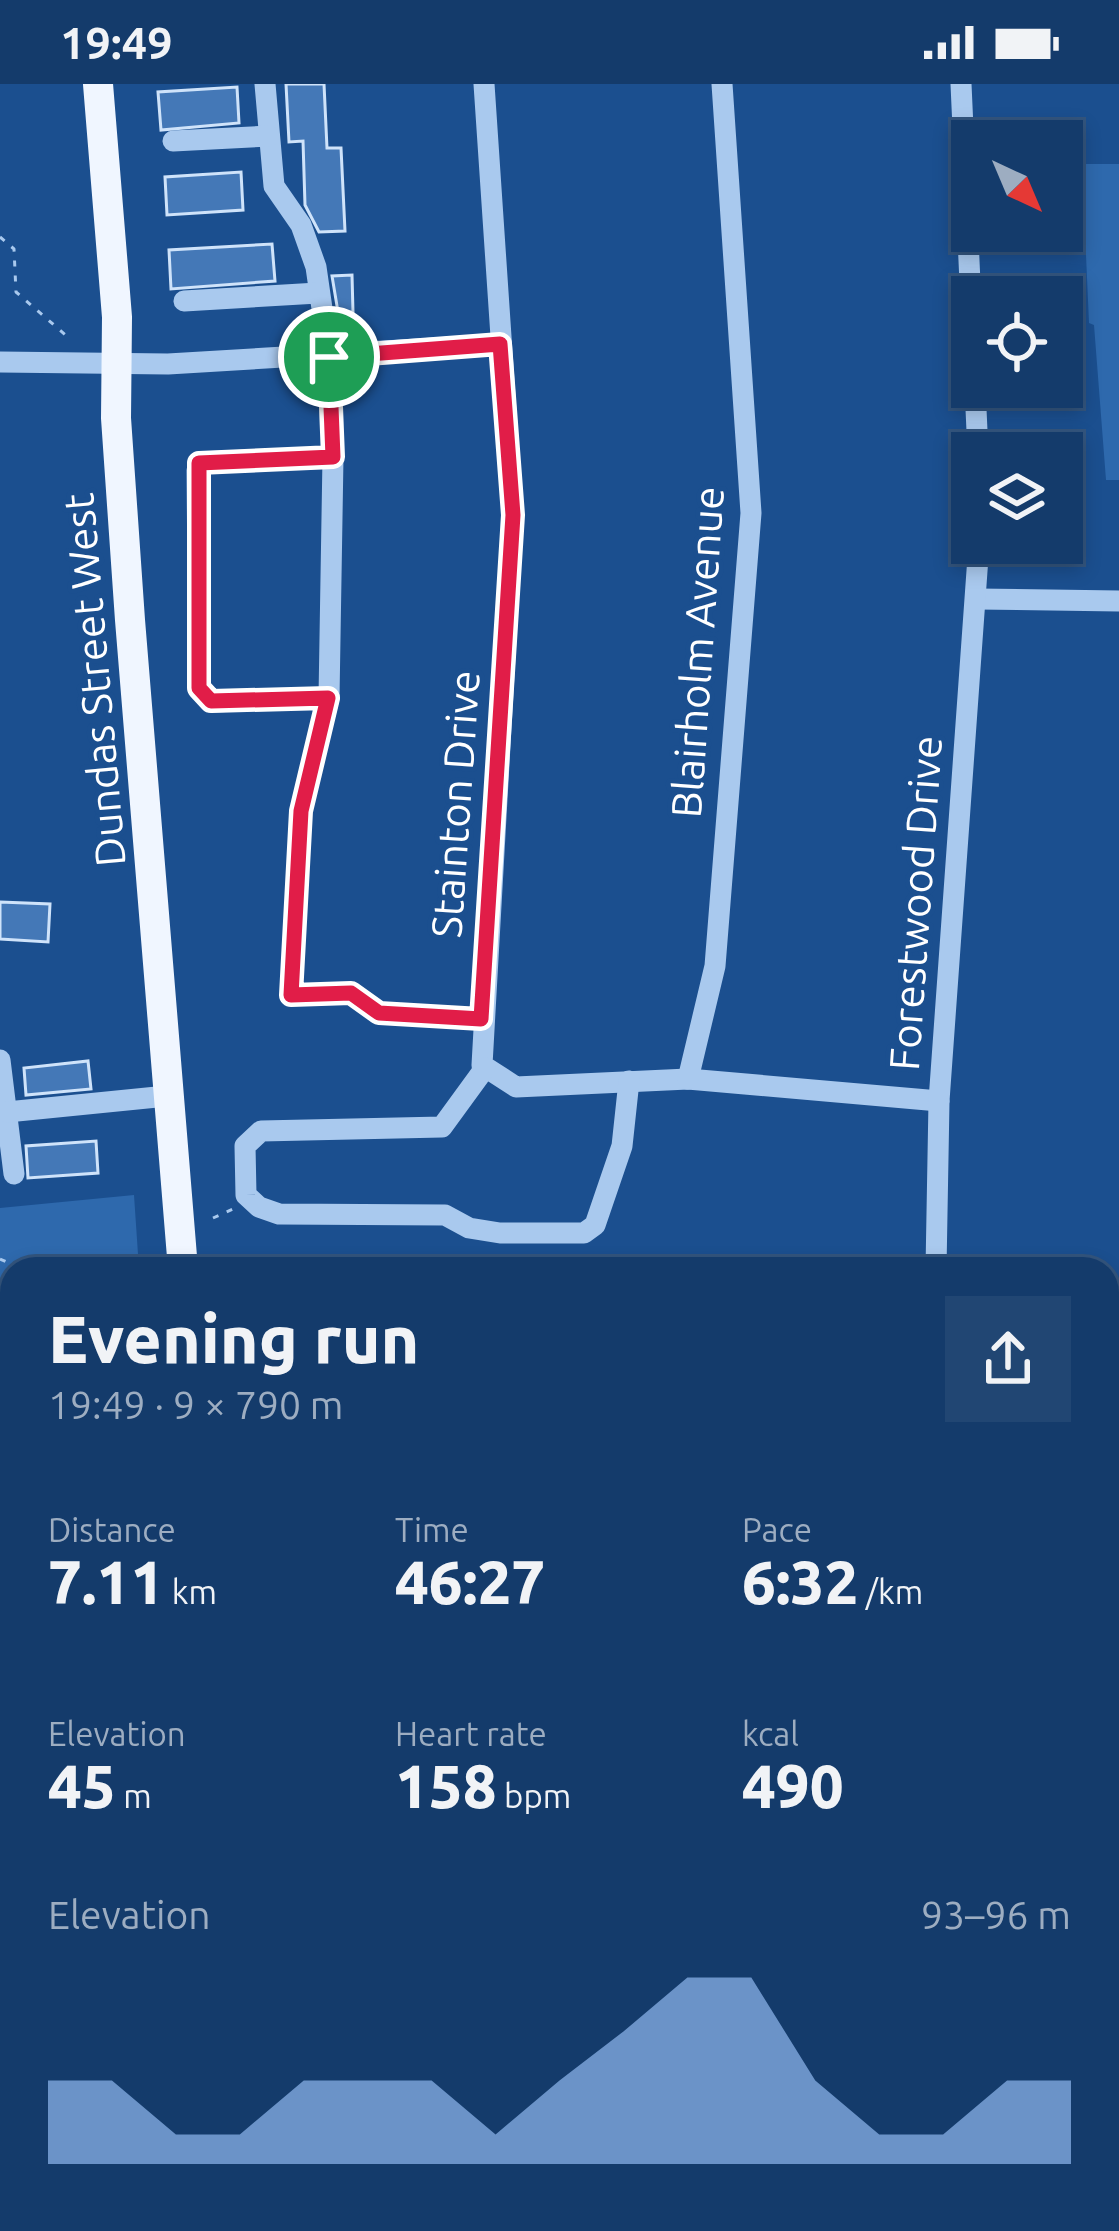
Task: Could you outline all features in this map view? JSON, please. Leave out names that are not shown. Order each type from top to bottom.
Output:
[{"type":"main road","name":"Dundas Street West","points":[[98,84],[123,530],[182,1257]]},
{"type":"street","points":[[265,84],[274,186],[311,244],[329,357],[333,457],[328,698],[301,811],[291,995],[351,993],[379,1013],[481,1019]]},
{"type":"street","name":"Stainton Drive","points":[[484,84],[513,515],[481,1019],[485,1068]]},
{"type":"street","name":"Blairholm Avenue","points":[[688,1079],[715,966],[751,513],[722,84]]},
{"type":"street","points":[[961,84],[970,276]]},
{"type":"street","points":[[173,141],[269,136]]},
{"type":"street","points":[[184,301],[318,293]]},
{"type":"street","points":[[0,362],[116,364],[329,357],[500,344]]},
{"type":"street","points":[[328,698],[211,701],[199,688],[197,472],[199,463],[333,457]]},
{"type":"street","name":"Forestwood Drive","points":[[936,1257],[939,1102],[979,564]]},
{"type":"street","points":[[977,599],[1119,601]]},
{"type":"street","points":[[0,1060],[14,1174]]},
{"type":"street","points":[[629,1081],[622,1145],[595,1225],[584,1233],[500,1233],[469,1228],[445,1215],[279,1214],[259,1207],[246,1195],[245,1146],[261,1131],[442,1126],[468,1084],[485,1068],[516,1087],[629,1081],[688,1079],[939,1102]]},
{"type":"street","points":[[8,1112],[167,1096]]},
{"type":"path","points":[[0,237],[14,248],[16,292],[69,338]]},
{"type":"shaded area","points":[[1083,164],[1119,164],[1119,480],[1106,480],[1094,325],[1089,323]]},
{"type":"shaded area","points":[[134,1195],[138,1257],[0,1257],[0,1208]]},
{"type":"building","points":[[286,84],[324,84],[327,148],[341,148],[345,231],[319,232],[305,205],[303,141],[289,142]]},
{"type":"building","points":[[237,87],[239,123],[161,130],[158,92]]},
{"type":"building","points":[[241,172],[243,210],[167,215],[165,177]]},
{"type":"building","points":[[272,244],[275,281],[171,289],[169,250]]},
{"type":"building","points":[[352,275],[353,312],[338,312],[332,276]]},
{"type":"building","points":[[0,902],[50,904],[48,942],[0,939]]},
{"type":"building","points":[[88,1061],[91,1089],[26,1095],[24,1068]]},
{"type":"building","points":[[96,1141],[98,1173],[28,1178],[26,1146]]},
{"type":"route","points":[[500,344],[513,515],[481,1019],[379,1013],[351,993],[291,995],[301,811],[328,698],[211,701],[199,688],[199,463],[333,457],[329,357],[500,344]]}]
